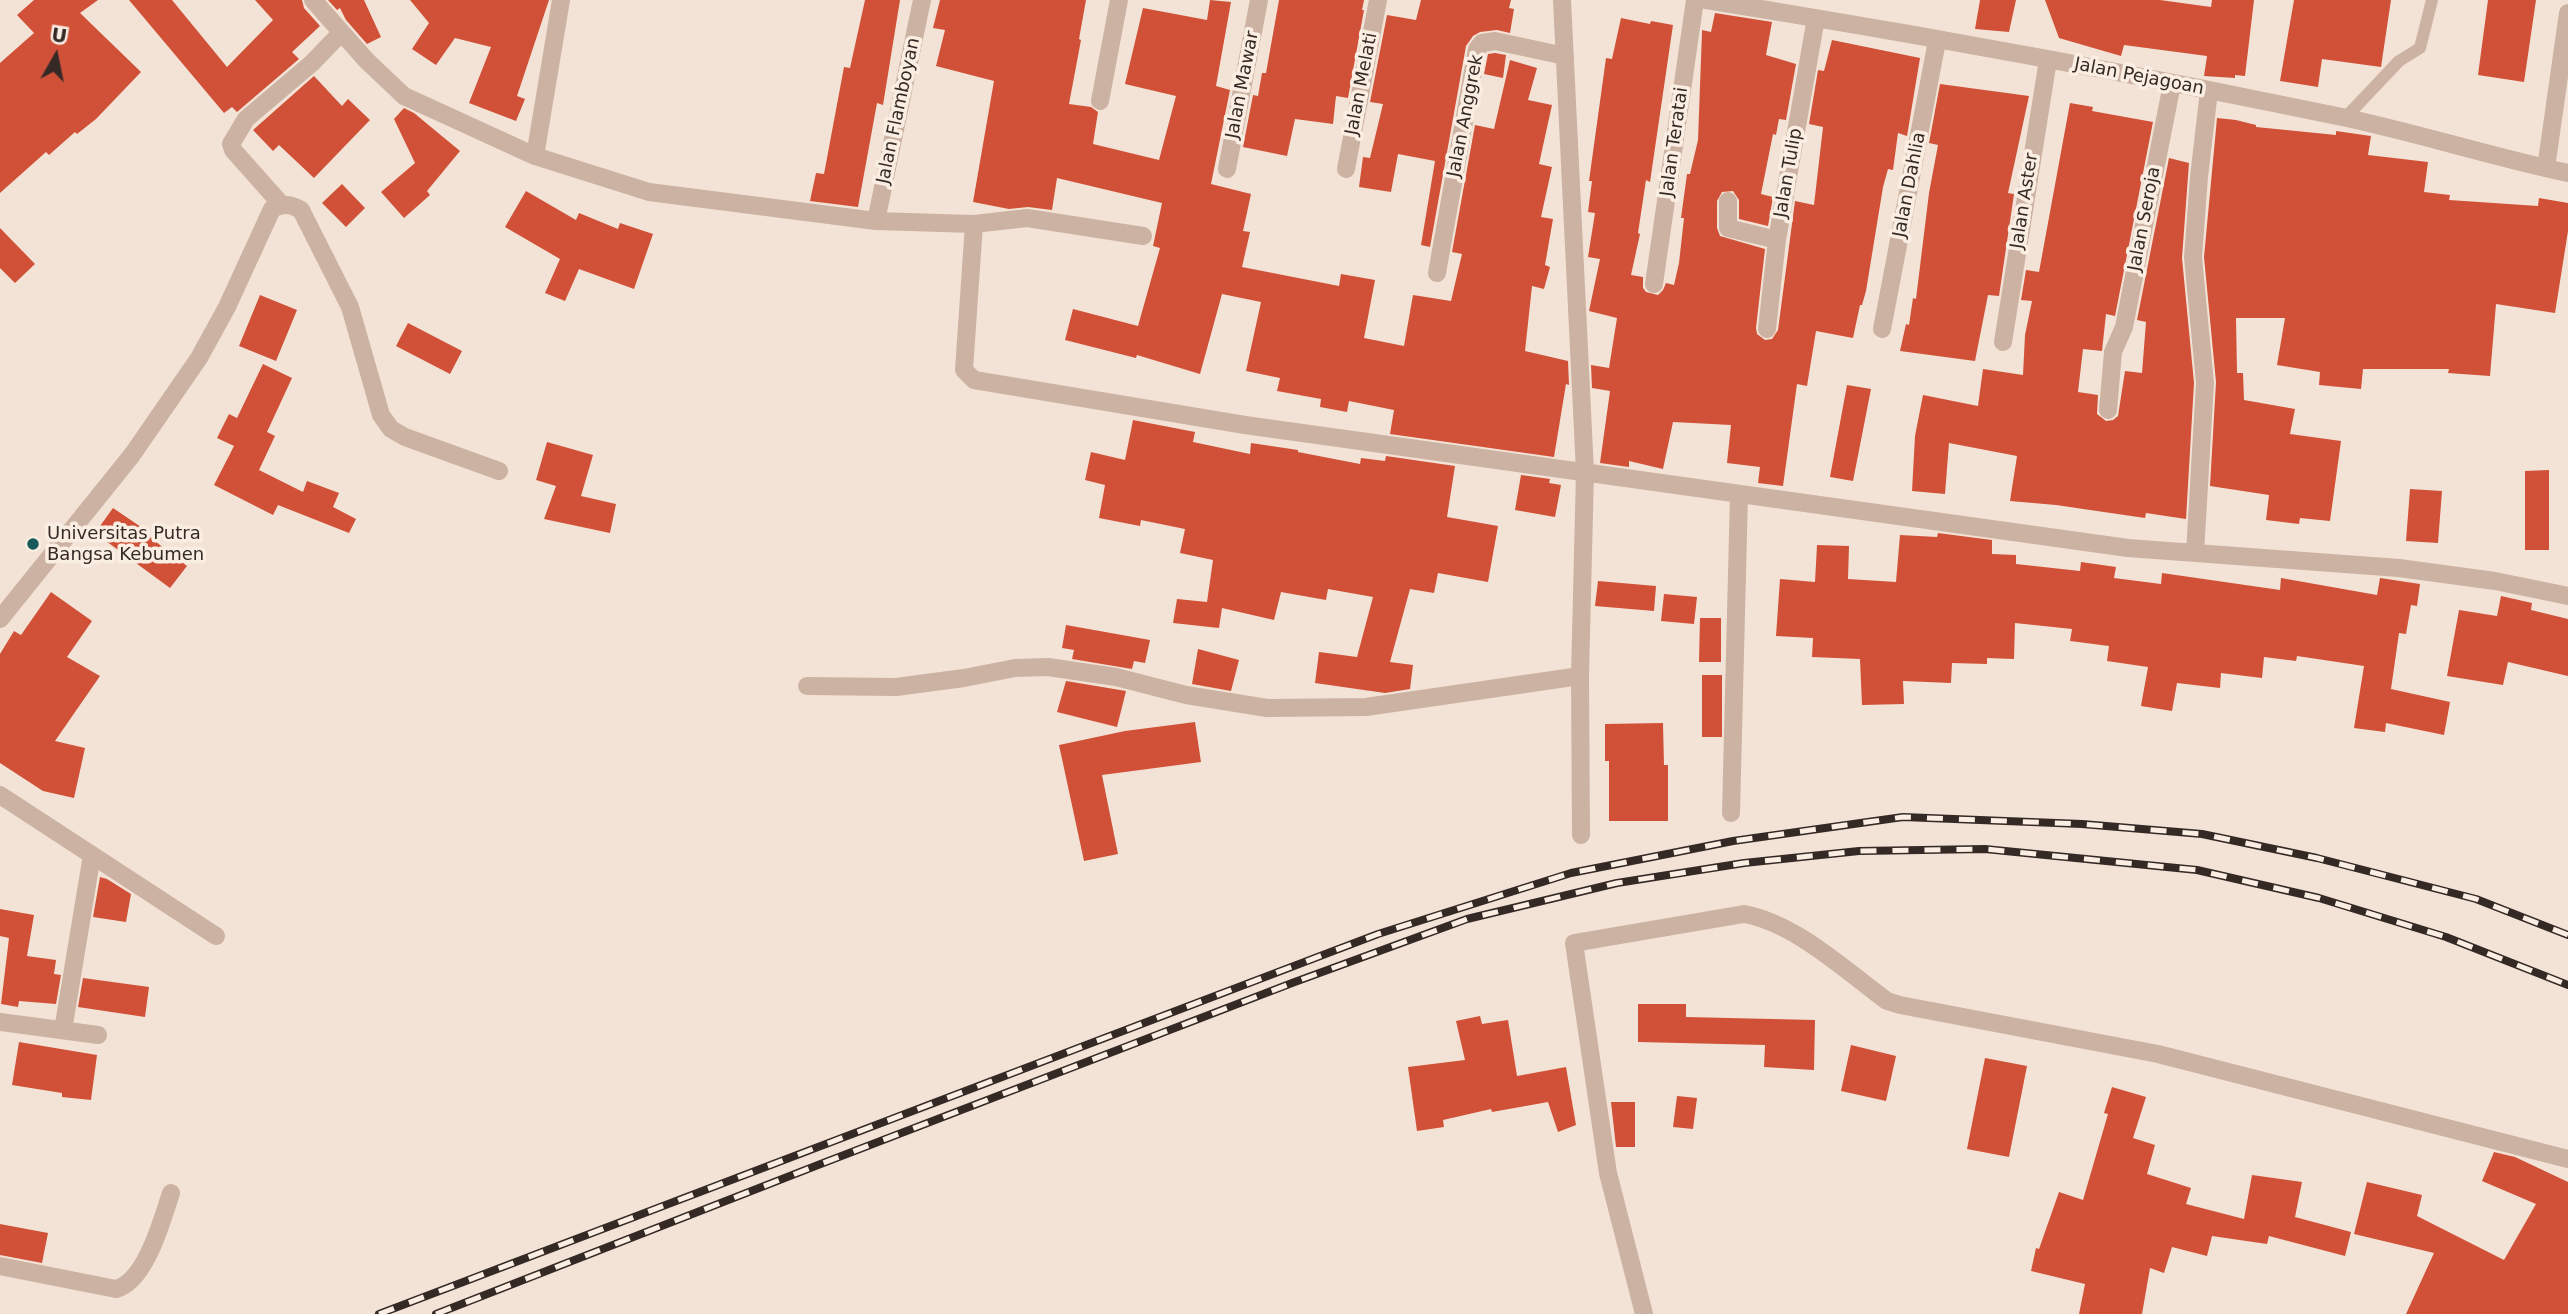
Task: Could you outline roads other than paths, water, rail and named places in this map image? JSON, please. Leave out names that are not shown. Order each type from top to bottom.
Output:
[{"type":"street","points":[[313,0],[366,60],[404,96],[536,156],[649,192],[876,221],[974,224],[1027,218],[1143,236]]},
{"type":"street","points":[[536,156],[561,0]]},
{"type":"street","name":"Jalan Flamboyan","points":[[876,221],[922,0]]},
{"type":"street","points":[[1100,101],[1119,0]]},
{"type":"street","name":"Jalan Mawar","points":[[1227,169],[1259,0]]},
{"type":"street","name":"Jalan Melati","points":[[1346,169],[1378,0]]},
{"type":"street","points":[[1562,0],[1585,472],[1580,676],[1581,835]]},
{"type":"street","name":"Jalan Teratai","points":[[1654,284],[1696,0]]},
{"type":"street","name":"Jalan Pejagoan","points":[[1706,0],[2048,60],[2345,118],[2568,173]]},
{"type":"street","points":[[2546,168],[2568,13]]},
{"type":"street","name":"Jalan Tulip","points":[[1767,329],[1777,240],[1816,18]]},
{"type":"street","points":[[281,204],[233,150],[231,144],[246,119],[312,63],[341,33]]},
{"type":"street","name":"Jalan Anggrek","points":[[1437,273],[1477,49],[1482,43],[1495,41],[1565,56]]},
{"type":"street","name":"Jalan Dahlia","points":[[1882,329],[1937,41]]},
{"type":"street","name":"Jalan Aster","points":[[2003,342],[2048,60]]},
{"type":"street","name":"Jalan Seroja","points":[[2108,410],[2113,352],[2124,327],[2172,84]]},
{"type":"street","points":[[2195,553],[2205,383],[2193,257],[2209,91]]},
{"type":"street","points":[[1728,201],[1728,228],[1777,240]]},
{"type":"street","points":[[0,619],[132,455],[199,358],[228,307],[272,209],[281,204],[292,205],[301,210],[351,307],[381,415],[391,429],[405,438],[499,471]]},
{"type":"street","points":[[974,224],[964,370],[974,380],[1245,425],[2128,548],[2399,568],[2495,581],[2568,596]]},
{"type":"street","points":[[1731,813],[1739,494]]},
{"type":"street","points":[[807,686],[896,687],[1015,668],[1048,667],[1116,677],[1186,695],[1267,708],[1353,707],[1454,696],[1580,676]]},
{"type":"street","points":[[0,794],[216,936]]},
{"type":"street","points":[[63,1030],[92,855]]},
{"type":"street","points":[[1644,1314],[1606,1159],[1574,943],[1587,940],[1744,914],[1765,918],[1787,928],[1887,1001],[1900,1006],[2158,1054],[2568,1159]]},
{"type":"street","points":[[0,1022],[98,1035]]},
{"type":"street","points":[[0,1266],[116,1289],[122,1287],[129,1284],[141,1267],[154,1241],[171,1193]]},
{"type":"lane","points":[[2345,118],[2399,61],[2420,48],[2432,0]]},
{"type":"railway","points":[[379,1314],[1378,934],[1571,873],[1733,841],[1903,817],[2082,824],[2202,834],[2317,858],[2476,899],[2568,935]]},
{"type":"railway","points":[[436,1314],[1292,983],[1467,919],[1617,883],[1744,863],[1859,851],[1985,849],[2197,870],[2319,898],[2446,937],[2568,985]]},
{"type":"place","name":"Universitas Putra Bangsa Kebumen","points":[[33,544]]}]
